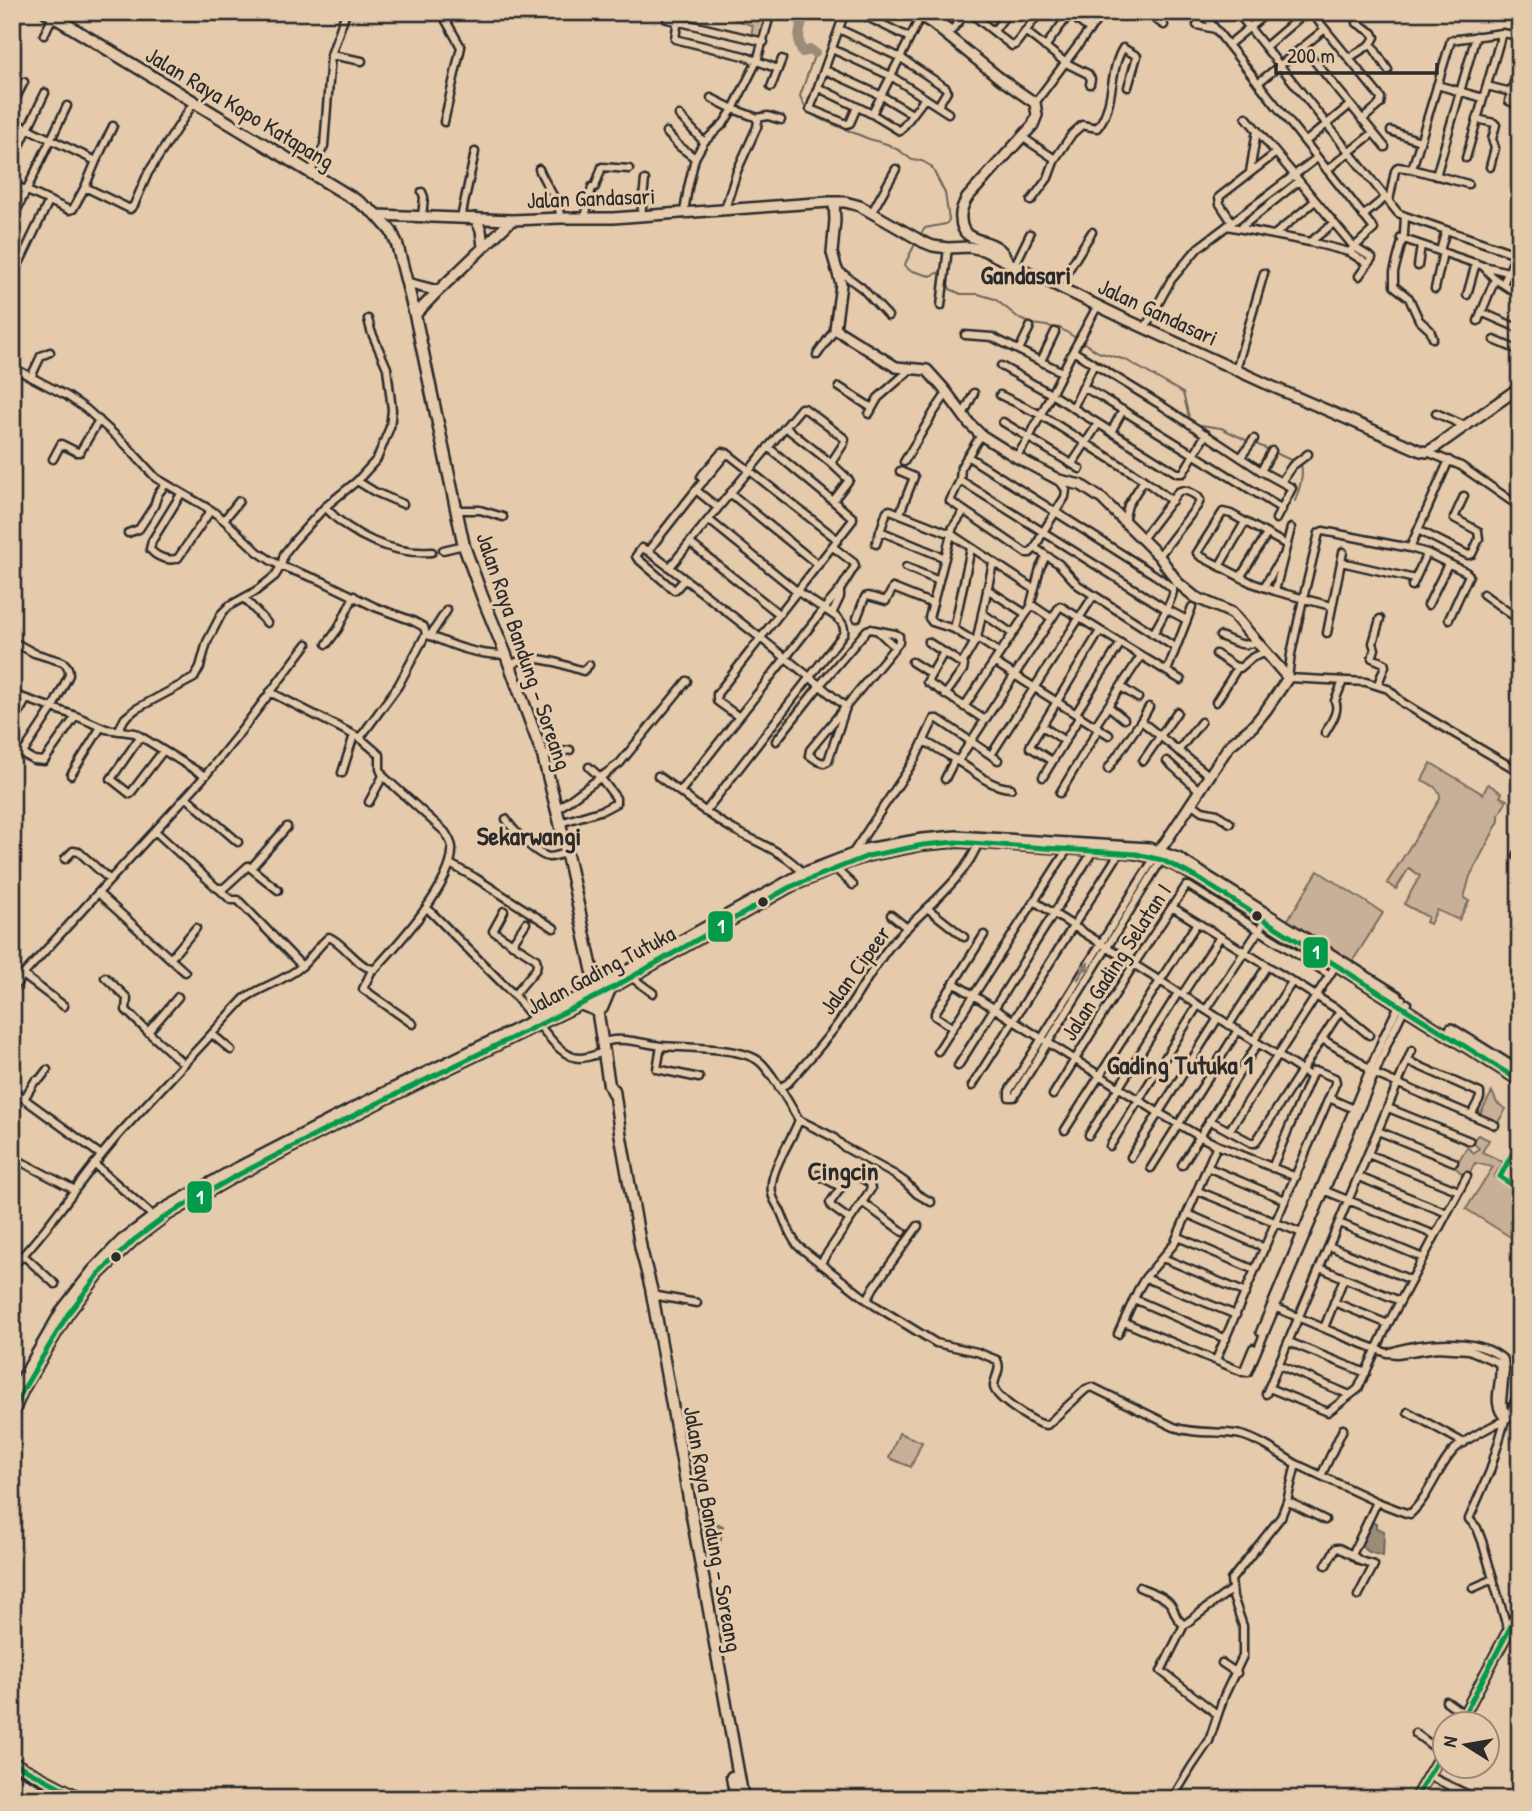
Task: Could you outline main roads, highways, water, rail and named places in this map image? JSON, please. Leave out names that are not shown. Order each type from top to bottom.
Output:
[{"type":"main road","points":[[922,13],[1002,80],[1035,103],[1035,121],[967,198],[961,215],[962,229],[966,235],[996,246],[1011,263]]},
{"type":"main road","name":"Jalan Raya Kopo Katapang","points":[[51,14],[377,215]]},
{"type":"main road","points":[[834,202],[832,253],[841,284],[835,329],[896,367],[924,368],[981,435],[1059,480],[1088,488],[1159,556],[1178,583],[1195,597],[1232,613],[1289,678],[1253,726],[1229,746],[1161,852]]},
{"type":"main road","name":"Jalan Gandasari","points":[[377,215],[512,220],[641,216],[834,202],[854,203],[936,246],[976,248],[1011,263],[1236,370],[1421,451],[1427,452],[1520,387]]},
{"type":"main road","name":"Jalan Raya Bandung - Soreang","points":[[377,215],[397,244],[415,315],[464,545],[543,756],[599,987],[609,1085],[614,1095],[652,1295],[743,1799]]},
{"type":"main road","points":[[387,227],[393,216]]},
{"type":"main road","points":[[475,218],[481,230],[483,247]]},
{"type":"main road","name":"Jalan Gandasari","points":[[415,315],[512,220]]},
{"type":"main road","points":[[407,283],[438,291]]},
{"type":"main road","name":"Jalan Gading Tutuka","points":[[979,839],[1093,851],[1143,854],[1161,852]]},
{"type":"main road","name":"Jalan Gading Tutuka","points":[[599,987],[631,977],[803,873],[850,858],[923,845],[979,839],[1143,847],[1161,852],[1174,864],[1520,1073]]},
{"type":"main road","name":"Jalan Gading Tutuka","points":[[12,1416],[23,1390],[68,1314],[121,1251],[166,1216],[373,1098],[581,1000],[599,987],[739,912],[837,867],[850,858]]},
{"type":"main road","name":"Jalan Gading Tutuka","points":[[1264,918],[1336,965],[1403,1003],[1520,1081]]},
{"type":"main road","points":[[599,987],[581,1000],[600,1010]]},
{"type":"main road","points":[[599,987],[600,1010]]},
{"type":"main road","name":"Jalan Gading Tutuka","points":[[12,1396],[62,1310],[122,1240],[153,1216],[233,1170],[283,1148]]},
{"type":"main road","name":"Jalan Raya Bandung - Soreang","points":[[645,1266],[646,1288],[736,1799]]},
{"type":"main road","points":[[1466,1710],[1520,1609]]},
{"type":"main road","points":[[12,1765],[74,1799]]},
{"type":"main road","points":[[1415,1799],[1430,1774]]},
{"type":"main road","points":[[30,1775],[83,1799]]},
{"type":"main road","points":[[12,1779],[44,1799]]},
{"type":"main road","points":[[12,1779],[55,1799]]},
{"type":"waterway","points":[[807,12],[802,22],[799,42],[802,52],[811,50],[815,53]]},
{"type":"waterway","points":[[1512,12],[1520,19]]},
{"type":"waterway","points":[[815,53],[800,96],[807,111],[818,118],[887,144],[912,160],[931,166],[945,193],[949,220],[946,224],[925,228],[919,237]]},
{"type":"waterway","points":[[916,242],[905,265],[909,270],[930,276],[943,271]]},
{"type":"waterway","points":[[948,273],[947,282],[950,289],[961,294],[978,294],[995,299],[1020,319],[1060,328],[1076,338]]},
{"type":"waterway","points":[[1081,341],[1098,352],[1126,360],[1183,393],[1190,421]]},
{"type":"waterway","points":[[1194,424],[1221,428],[1248,441]]},
{"type":"waterway","points":[[1254,443],[1293,461]]},
{"type":"waterway","points":[[1295,501],[1302,473],[1301,464],[1298,463]]},
{"type":"district","name":"Gandasari","points":[[1026,275]]},
{"type":"district","name":"Sekarwangi","points":[[529,836]]},
{"type":"district","name":"Gading Tutuka 1","points":[[1180,1065]]},
{"type":"district","name":"Cingcin","points":[[843,1171]]}]
